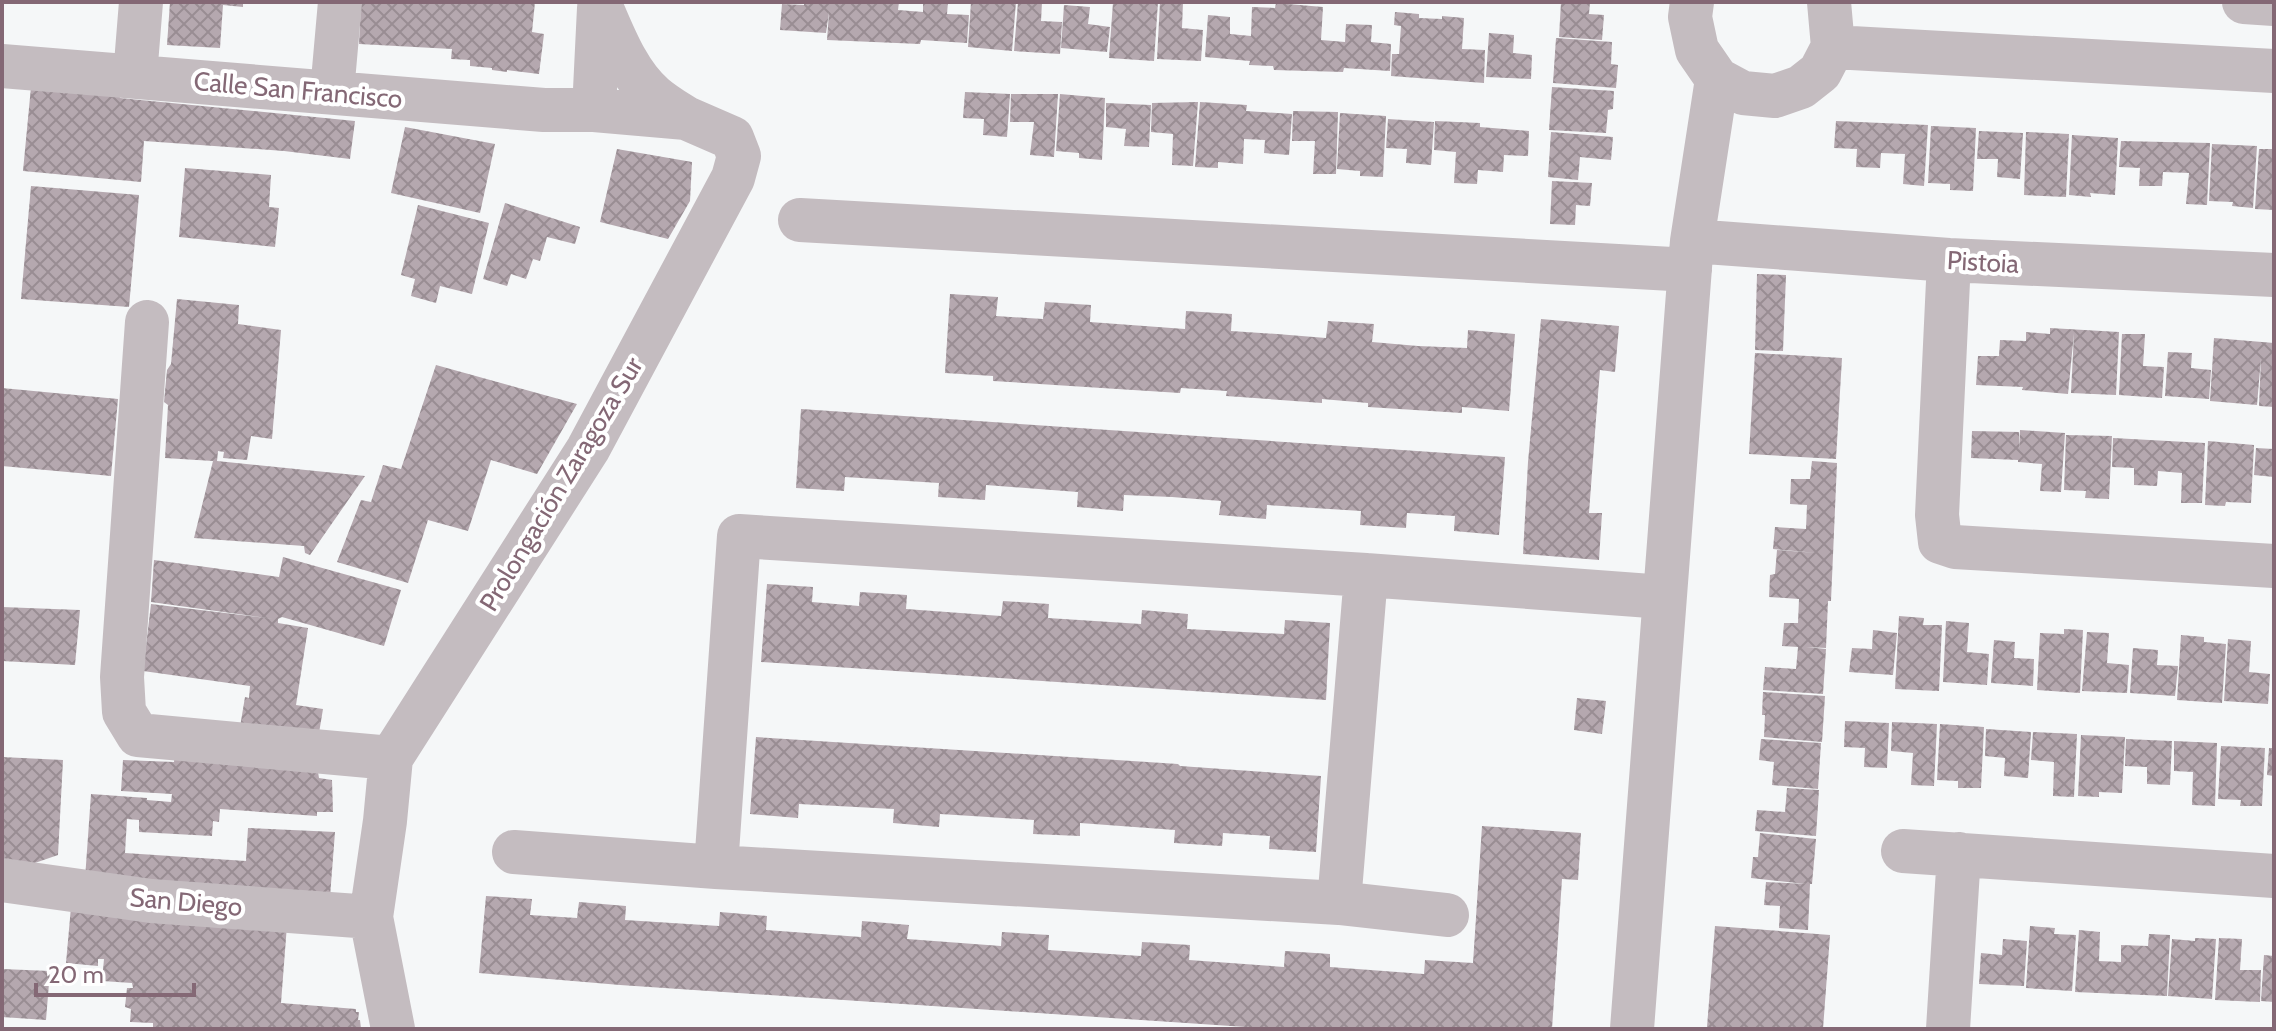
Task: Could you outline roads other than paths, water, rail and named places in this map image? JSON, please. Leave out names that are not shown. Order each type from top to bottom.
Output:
[{"type":"street","points":[[135,76],[141,2]]},
{"type":"street","points":[[332,92],[340,2]]},
{"type":"street","points":[[594,110],[599,2]]},
{"type":"street","points":[[599,2],[636,76],[653,96],[686,118]]},
{"type":"street","points":[[1692,2],[1690,17],[1697,50],[1717,79],[1743,93],[1775,96],[1801,87],[1820,72],[1833,47],[1829,2]]},
{"type":"street","points":[[2244,2],[2274,4]]},
{"type":"street","points":[[1833,47],[2274,71]]},
{"type":"street","name":"Calle San Francisco","points":[[2,66],[544,110],[594,110]]},
{"type":"street","points":[[1632,1029],[1691,255],[1717,79]]},
{"type":"street","name":"Prolongación Zaragoza Sur","points":[[393,1029],[371,917],[391,758],[588,449],[733,178],[739,156],[732,138],[686,118],[594,110]]},
{"type":"street","name":"Pistoia","points":[[800,220],[1691,255],[1949,260],[2274,275]]},
{"type":"street","points":[[1949,260],[1937,515],[1940,542],[1955,547],[2274,566]]},
{"type":"street","points":[[147,322],[122,677],[124,712],[138,735],[391,758]]},
{"type":"street","points":[[716,867],[739,536],[1664,597]]},
{"type":"street","points":[[1339,903],[1366,575]]},
{"type":"street","points":[[1903,851],[2274,876]]},
{"type":"street","points":[[514,852],[716,867],[1339,903],[1447,915]]},
{"type":"street","points":[[1948,1029],[1959,854]]},
{"type":"street","name":"San Diego","points":[[2,880],[151,901],[371,917]]}]
